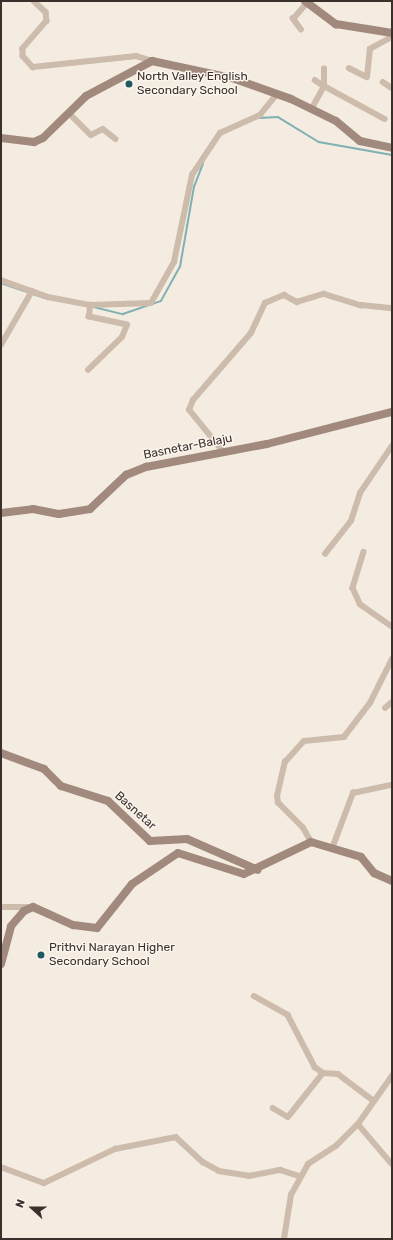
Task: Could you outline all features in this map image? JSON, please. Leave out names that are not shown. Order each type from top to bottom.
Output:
[{"type":"street","points":[[34,1],[46,12],[47,21],[23,49],[23,56],[33,66],[136,56],[152,61],[232,78],[277,94],[312,108],[336,121],[360,141],[392,148]]},
{"type":"street","points":[[301,30],[293,19],[306,2],[336,24],[392,33]]},
{"type":"street","points":[[349,68],[367,77],[370,49],[392,37]]},
{"type":"street","points":[[1,138],[34,142],[43,138],[69,113],[106,82],[152,61]]},
{"type":"street","points":[[312,108],[324,86],[324,69]]},
{"type":"street","points":[[315,80],[385,119]]},
{"type":"street","points":[[383,82],[392,88]]},
{"type":"street","points":[[1,280],[32,291],[90,305],[142,304],[155,299],[174,262],[192,175],[220,133],[230,125],[257,117],[277,94]]},
{"type":"street","points":[[69,113],[91,135],[103,128],[116,139]]},
{"type":"street","points":[[1,345],[32,291]]},
{"type":"street","points":[[224,453],[189,410],[193,400],[251,333],[265,303],[284,295],[297,302],[324,294],[361,305],[392,308]]},
{"type":"street","points":[[88,370],[122,337],[127,325],[87,314],[90,305]]},
{"type":"street","name":"Basnetar-Balaju","points":[[1,513],[33,509],[59,514],[90,509],[126,474],[163,463],[224,453],[392,412]]},
{"type":"street","points":[[326,554],[356,513],[360,493],[392,446]]},
{"type":"street","points":[[364,552],[353,588],[360,604],[392,626]]},
{"type":"street","points":[[311,842],[303,828],[278,803],[277,796],[285,762],[304,741],[344,737],[370,703],[392,659]]},
{"type":"street","points":[[385,708],[392,702]]},
{"type":"street","name":"Basnetar","points":[[1,753],[44,769],[61,786],[108,801],[150,841],[187,839],[258,870]]},
{"type":"street","points":[[333,846],[353,794],[392,785]]},
{"type":"street","points":[[1,908],[33,907],[73,924],[97,928],[132,884],[147,877],[170,856],[178,853],[195,857],[244,874],[258,870],[311,842],[333,846],[361,857],[374,873],[392,881]]},
{"type":"street","points":[[1,964],[11,926],[24,911],[33,907]]},
{"type":"street","points":[[254,996],[288,1014],[308,1056],[323,1073],[338,1074],[374,1100]]},
{"type":"street","points":[[273,1108],[288,1117],[323,1073]]},
{"type":"street","points":[[284,1239],[291,1195],[300,1176],[308,1164],[336,1146],[358,1124],[392,1076]]},
{"type":"street","points":[[358,1124],[392,1164]]},
{"type":"street","points":[[1,1167],[44,1183],[115,1149],[176,1137],[202,1162],[219,1171],[249,1176],[280,1170],[300,1176]]},
{"type":"waterway","points":[[259,118],[278,117],[319,142],[392,155]]},
{"type":"waterway","points":[[94,307],[123,314],[161,301],[180,267],[194,187],[203,164]]},
{"type":"waterway","points":[[1,283],[45,298]]},
{"type":"place","name":"North Valley English Secondary School","points":[[129,84]]},
{"type":"place","name":"Prithvi Narayan Higher Secondary School","points":[[41,955]]}]
